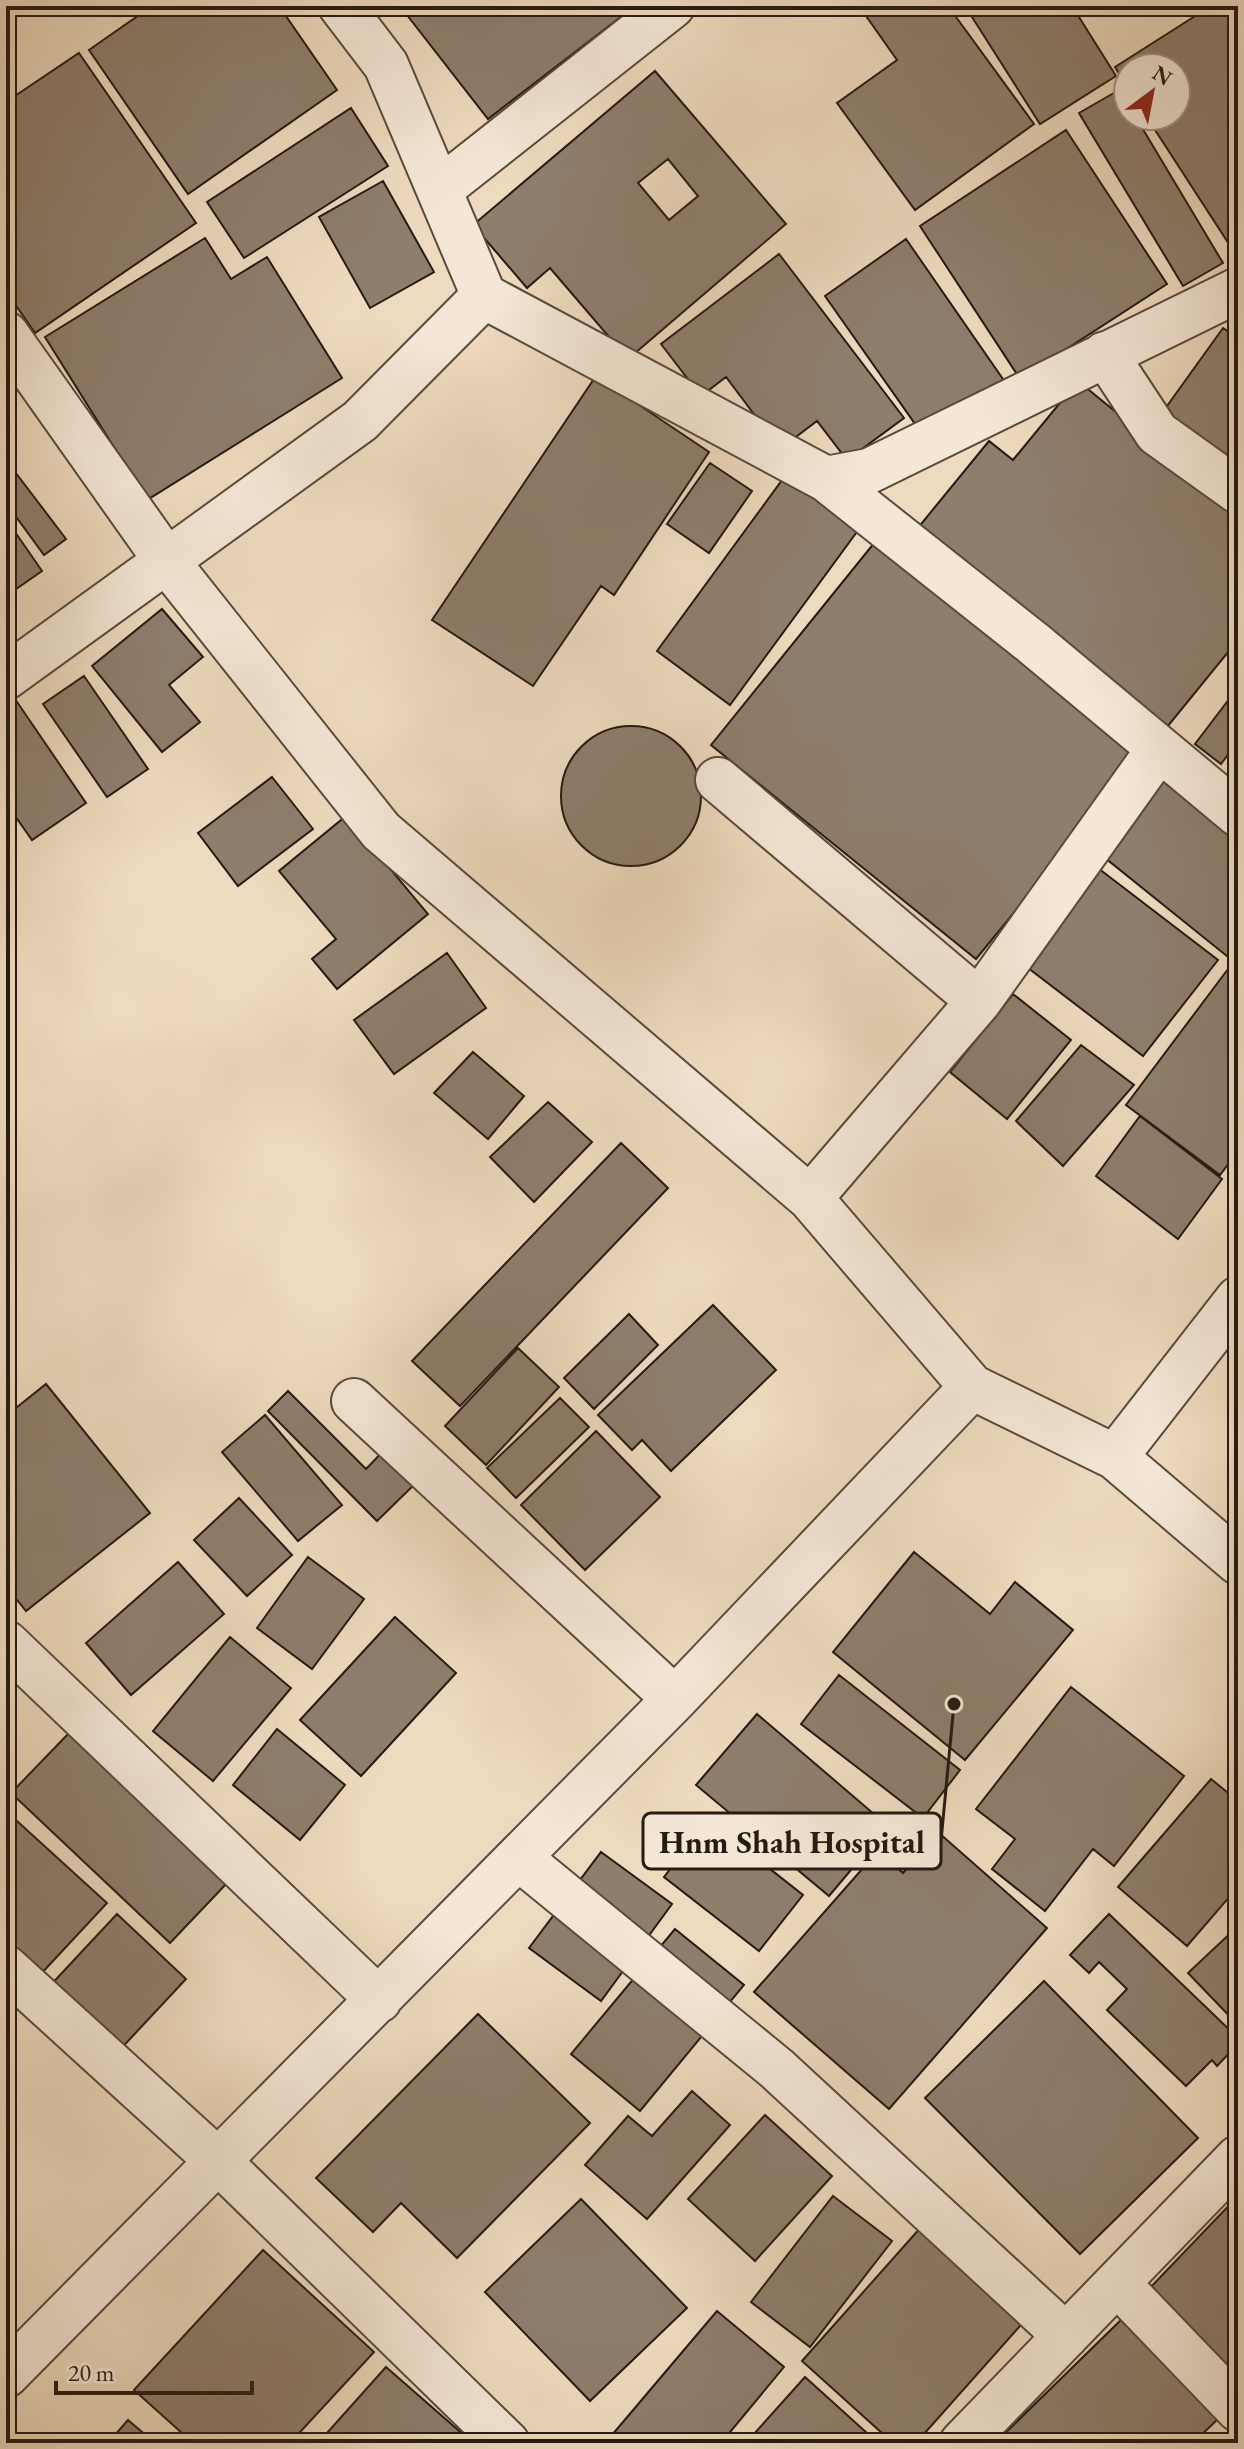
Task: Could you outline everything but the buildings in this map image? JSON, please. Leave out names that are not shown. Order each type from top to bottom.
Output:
[{"type":"street","points":[[341,6],[386,65],[484,296],[826,479],[1033,643],[1238,814]]},
{"type":"street","points":[[439,190],[672,6]]},
{"type":"street","points":[[826,479],[869,471],[1238,290]]},
{"type":"street","points":[[6,677],[168,563],[360,421],[484,296]]},
{"type":"street","points":[[6,334],[168,563],[381,831],[810,1198],[972,1387],[1115,1457],[1238,1562]]},
{"type":"street","points":[[1105,354],[1157,433],[1238,491]]},
{"type":"street","points":[[810,1198],[979,1001],[1159,749]]},
{"type":"street","points":[[718,780],[979,1001]]},
{"type":"street","points":[[1115,1457],[1238,1299]]},
{"type":"street","points":[[6,2375],[675,1699],[972,1387]]},
{"type":"street","points":[[354,1401],[675,1699]]},
{"type":"street","points":[[6,1643],[379,2000]]},
{"type":"street","points":[[519,1858],[776,2068],[1066,2336]]},
{"type":"street","points":[[6,1968],[219,2162],[507,2443]]},
{"type":"street","points":[[962,2443],[1238,2158]]},
{"type":"street","points":[[1117,2283],[1238,2409]]},
{"type":"place","name":"Hnm Shah Hospital","points":[[954,1704]]}]
